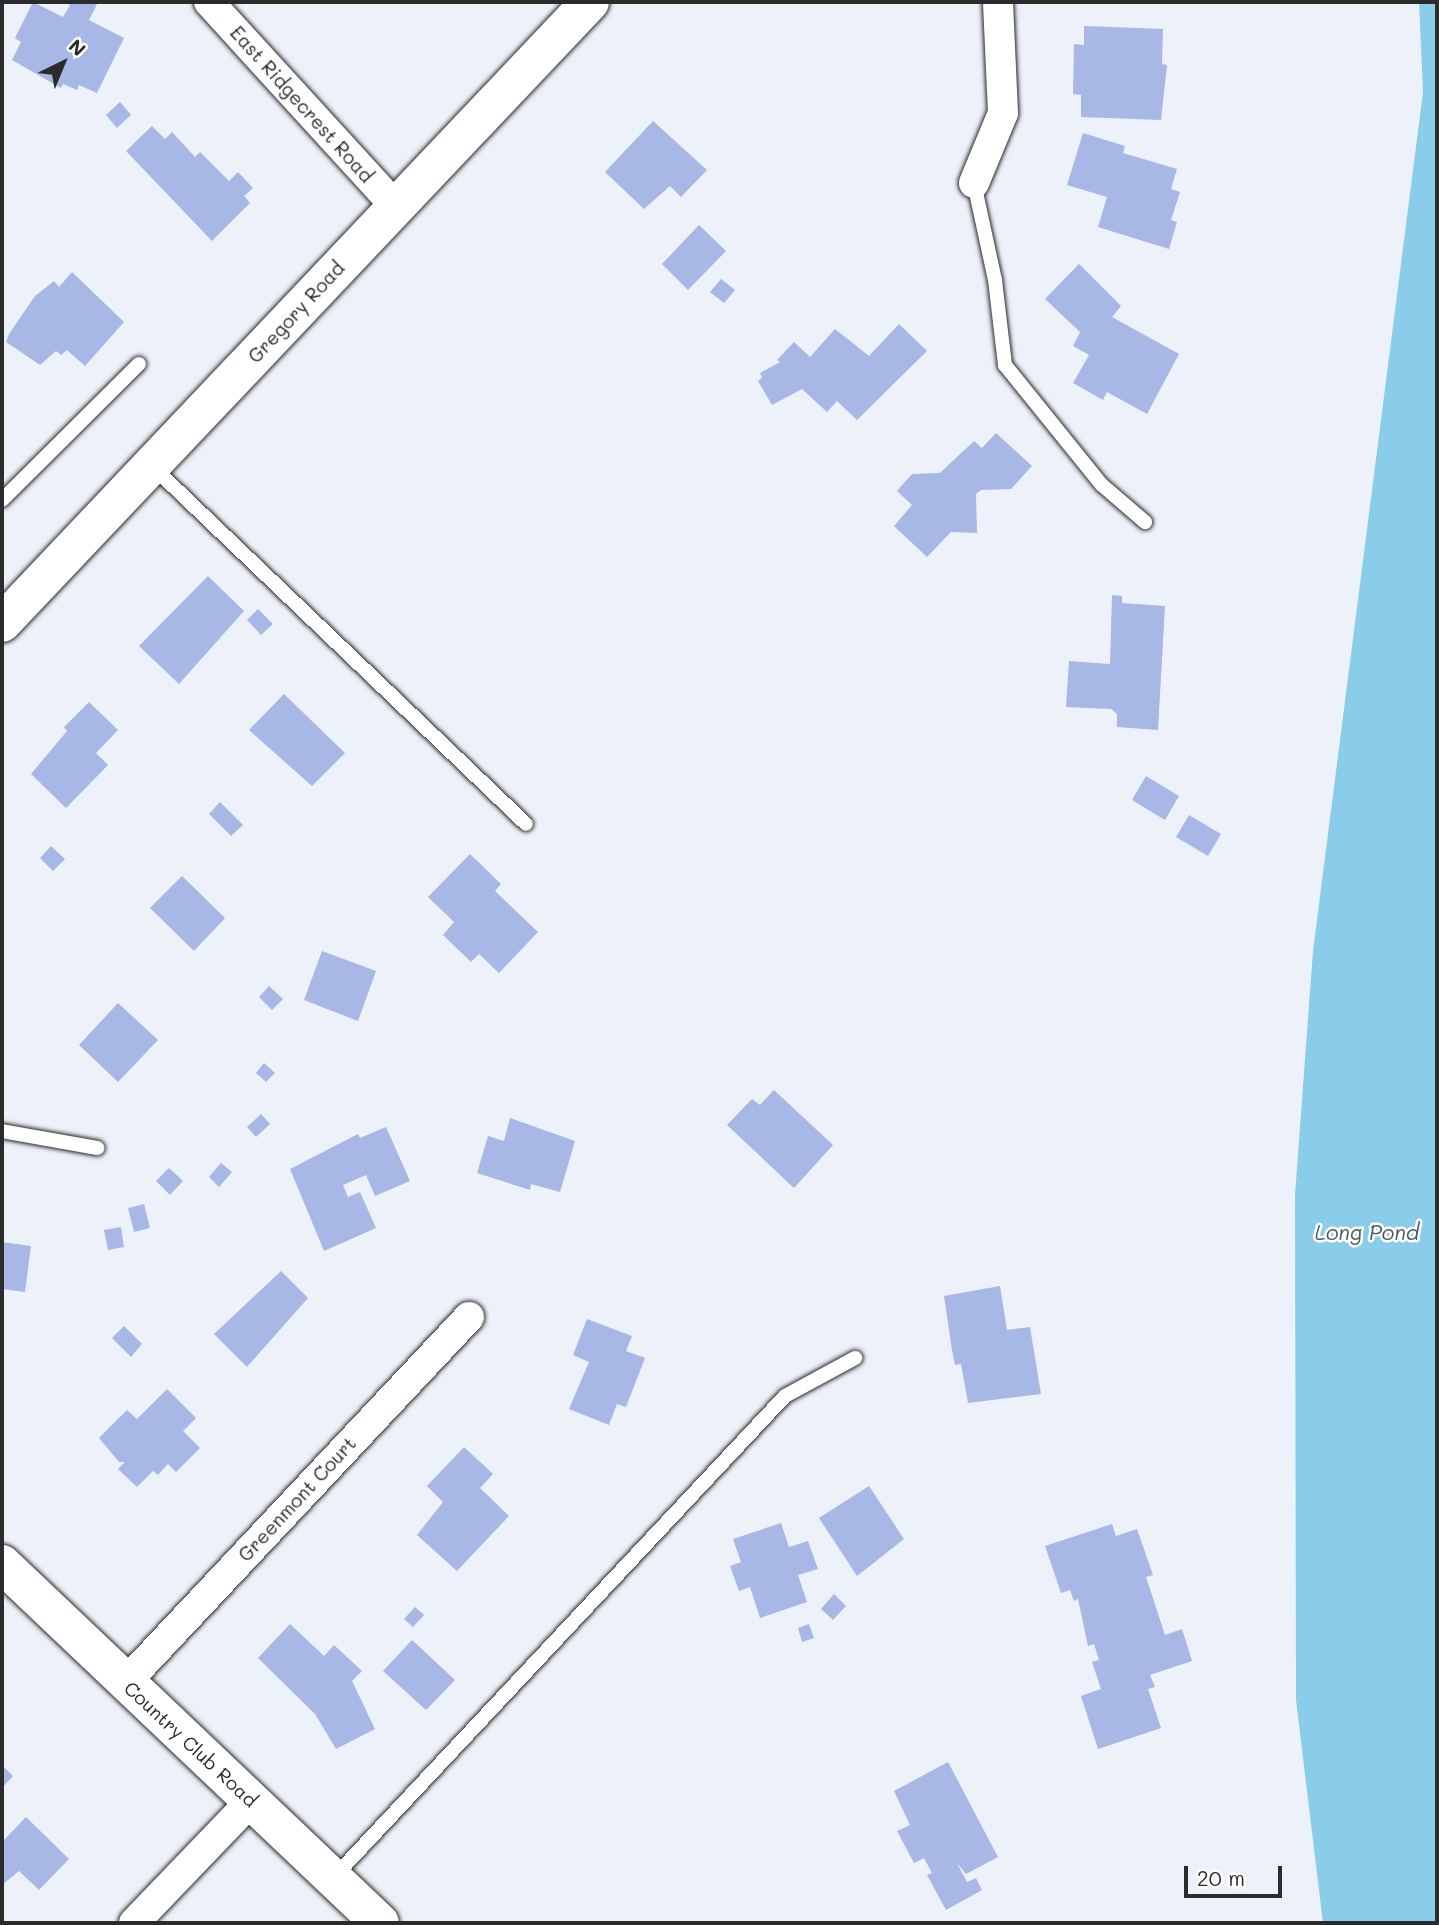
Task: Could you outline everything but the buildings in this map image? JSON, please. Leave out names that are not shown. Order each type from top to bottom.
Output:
[{"type":"street","name":"East Ridgecrest Road","points":[[209,2],[395,206]]},
{"type":"street","name":"Gregory Road","points":[[2,623],[590,2]]},
{"type":"street","points":[[974,183],[1003,113],[998,2]]},
{"type":"street","name":"Greenmont Court","points":[[126,1682],[469,1317]]},
{"type":"street","name":"Country Club Road","points":[[2,1564],[380,1923]]},
{"type":"street","points":[[134,1923],[251,1801]]},
{"type":"lane","points":[[974,183],[995,280],[1005,365],[1101,485],[1145,522]]},
{"type":"lane","points":[[2,500],[139,364]]},
{"type":"lane","points":[[153,466],[526,824]]},
{"type":"lane","points":[[2,1131],[97,1149]]},
{"type":"lane","points":[[333,1878],[785,1396],[855,1358]]},
{"type":"water","name":"Long Pond","points":[[1419,2],[1437,2],[1437,1923],[1323,1923],[1296,1700],[1295,1195],[1313,951],[1423,92]]}]
